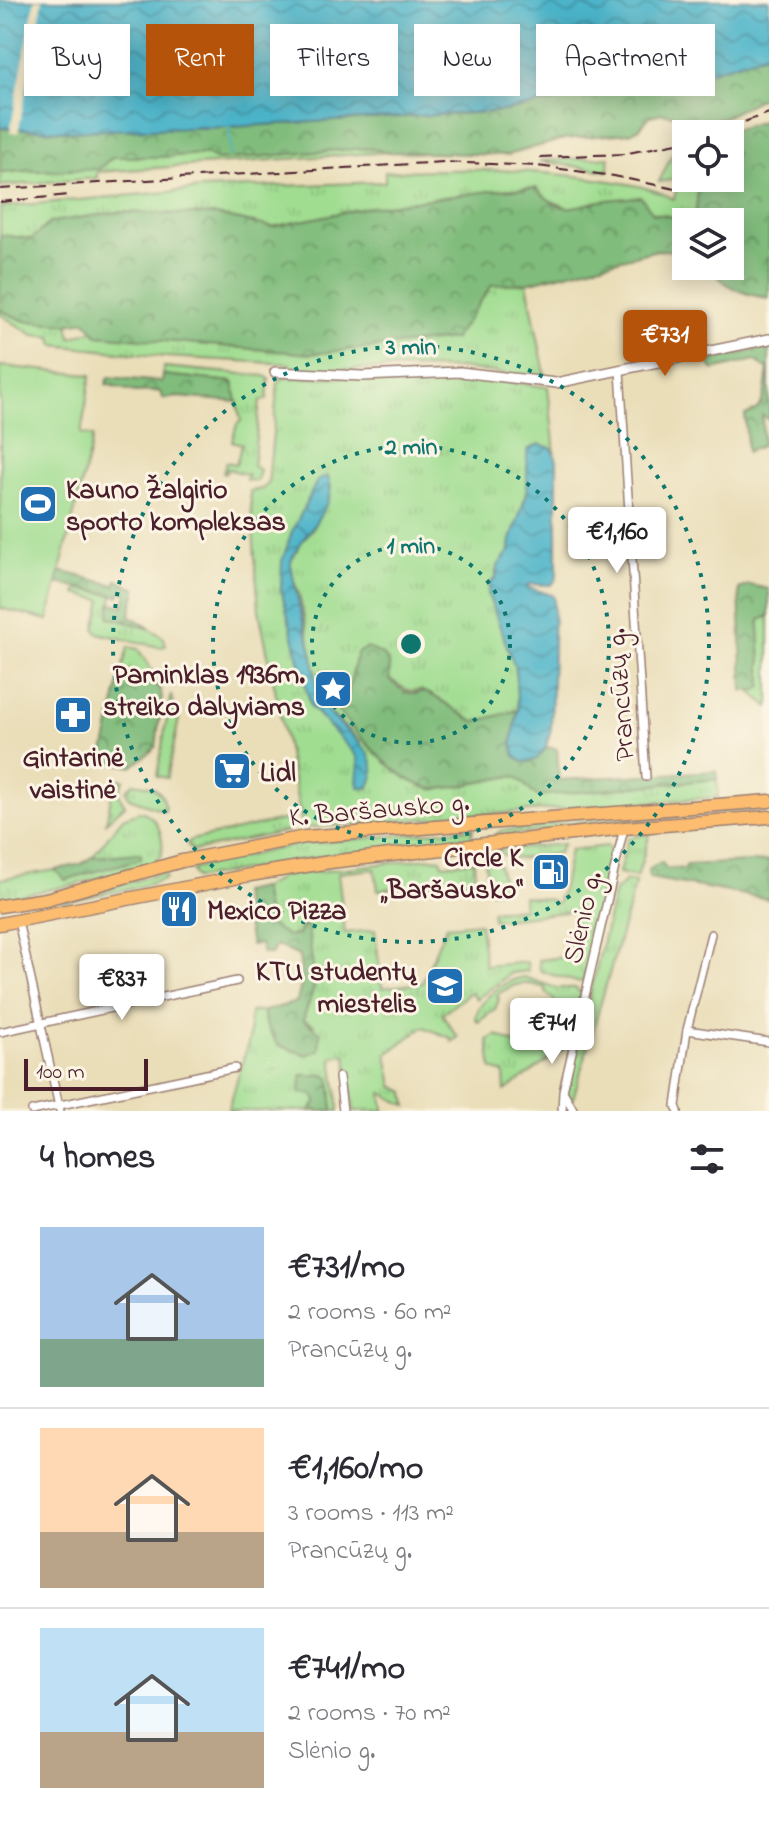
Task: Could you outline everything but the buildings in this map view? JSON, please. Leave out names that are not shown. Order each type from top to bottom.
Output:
[{"type":"main road","name":"K. Baršausko g.","points":[[0,906],[46,899],[182,861],[324,834],[769,801]]},
{"type":"main road","name":"K. Baršausko g.","points":[[0,924],[250,875],[624,828],[769,817]]},
{"type":"main road","points":[[476,823],[478,845]]},
{"type":"street","points":[[275,372],[362,376],[460,372],[556,383],[769,339]]},
{"type":"street","name":"Prancūzų g.","points":[[620,371],[646,777]]},
{"type":"street","name":"Slėnio g.","points":[[562,1111],[563,1091],[624,828]]},
{"type":"street","points":[[18,921],[59,1108]]},
{"type":"street","points":[[678,1111],[676,1106],[687,1030],[711,934]]},
{"type":"street","points":[[0,1032],[237,981]]},
{"type":"street","points":[[687,1030],[769,1042]]},
{"type":"street","points":[[32,1111],[59,1108],[235,1068]]},
{"type":"street","points":[[339,1077],[343,1111]]},
{"type":"street","points":[[563,1091],[574,1111]]},
{"type":"green space","points":[[769,53],[769,94],[725,117],[700,120],[662,113],[650,116],[640,128],[630,133],[564,139],[508,155],[390,152],[367,148],[217,160],[205,154],[113,157],[99,169],[0,172],[0,128],[68,131],[229,127],[504,111],[582,96],[715,96],[715,70]]},
{"type":"green space","points":[[769,119],[769,298],[735,289],[722,280],[744,280],[744,208],[696,208],[698,192],[744,192],[744,127]]},
{"type":"green space","points":[[367,148],[390,152],[97,172],[97,178],[0,186],[0,172],[98,169],[113,157],[206,154],[217,160]]},
{"type":"green space","points":[[672,154],[672,180],[659,182]]},
{"type":"green space","points":[[609,157],[608,171],[539,161]]},
{"type":"green space","points":[[465,170],[543,173],[636,186],[674,199],[676,192],[698,192],[696,208],[672,208],[672,217],[601,201],[571,209],[547,199],[536,188],[497,190],[364,208],[272,227],[216,215],[51,222],[32,239],[0,235],[0,207],[202,189],[385,182],[385,172]]},
{"type":"green space","points":[[536,188],[553,203],[567,207],[641,197],[653,213],[672,217],[672,251],[657,250],[527,283],[492,285],[454,339],[310,354],[97,335],[86,321],[68,324],[25,321],[0,310],[0,235],[32,239],[51,222],[118,212],[216,215],[272,227],[364,208],[497,190]]},
{"type":"green space","points":[[527,283],[546,379],[459,368],[290,370],[290,364],[166,357],[54,345],[52,337],[33,335],[0,314],[0,310],[25,321],[68,324],[71,338],[93,330],[97,335],[454,339],[492,284]]},
{"type":"green space","points":[[769,347],[769,420],[762,415],[763,445],[747,452],[745,415],[761,403],[768,370],[755,360],[714,370],[709,364],[713,360]]},
{"type":"green space","name":"Kauno Žalgirio sporto kompleksas","points":[[0,366],[91,375],[81,434],[93,437],[48,620],[0,608]]},
{"type":"green space","points":[[164,367],[265,376],[269,379],[267,399],[260,401],[253,466],[260,470],[257,481],[246,480],[248,475],[228,469],[223,473],[226,462],[236,464],[242,444],[232,441],[237,424],[241,421],[233,382],[163,375]]},
{"type":"green space","points":[[163,375],[233,382],[237,402],[178,397],[164,399],[159,391],[135,392],[106,384],[109,377],[162,382]]},
{"type":"green space","points":[[454,376],[548,387],[555,453],[552,448],[528,484],[510,550],[496,571],[488,594],[515,668],[518,710],[475,722],[421,690],[406,689],[381,677],[352,674],[348,693],[337,710],[380,757],[405,777],[432,789],[513,776],[521,779],[538,795],[717,779],[718,797],[303,828],[259,610],[250,491],[262,489],[268,484],[278,383],[283,378]],"holes":[[[330,489],[313,528],[299,545],[290,563],[290,571],[299,594],[316,684],[326,709],[361,742],[364,789],[357,783],[361,764],[357,756],[311,707],[281,589],[292,532],[303,512]]]},
{"type":"green space","points":[[59,571],[115,585],[117,580],[136,589],[130,615],[151,629],[109,617],[111,603],[124,606],[127,592],[121,591],[119,596],[57,583]]},
{"type":"green space","points":[[749,585],[769,589],[769,616],[760,620],[759,628],[762,686],[757,690],[743,691],[739,589]]},
{"type":"green space","points":[[78,588],[113,595],[109,617],[151,629],[164,638],[166,646],[98,633],[95,629],[102,600],[76,594]]},
{"type":"green space","points":[[769,616],[769,707],[750,691],[762,686],[759,628],[760,620]]},
{"type":"green space","points":[[128,647],[138,649],[160,689],[141,675],[122,670]]},
{"type":"green space","points":[[366,648],[386,658],[390,666],[389,679],[402,689],[430,694],[475,722],[518,710],[512,742],[515,756],[523,762],[543,752],[546,747],[557,749],[559,780],[716,771],[717,779],[538,796],[513,776],[438,789],[419,785],[380,757],[332,701],[332,693],[348,693],[357,653]]},
{"type":"green space","points":[[122,670],[141,675],[160,689],[162,697],[156,747],[132,767],[110,762],[103,757]]},
{"type":"green space","points":[[171,694],[179,719],[167,778],[157,776]]},
{"type":"green space","points":[[115,778],[124,780],[120,792],[125,805],[106,822]]},
{"type":"green space","points":[[133,783],[146,785],[160,793],[165,811],[129,798],[126,791]]},
{"type":"green space","points":[[769,807],[769,810],[496,836],[503,830],[580,821]]},
{"type":"green space","points":[[141,811],[152,818],[161,835],[162,855],[154,862],[73,885],[0,899],[0,879],[55,870],[66,880],[140,853],[92,857],[123,818]]},
{"type":"green space","points":[[288,819],[291,825],[289,831],[193,851],[187,844],[191,840]]},
{"type":"green space","points":[[473,828],[471,840],[319,857],[199,878],[195,878],[192,871],[294,845]]},
{"type":"green space","points":[[650,833],[637,877],[619,873],[628,838]]},
{"type":"green space","points":[[563,844],[558,853],[526,858],[510,857],[496,850]]},
{"type":"green space","points":[[608,846],[614,850],[583,981],[543,972],[539,960],[566,957],[576,911],[493,920],[492,911],[523,908],[523,896],[552,900],[554,904],[559,902],[570,850]]},
{"type":"green space","points":[[141,853],[141,859],[65,880],[55,870],[81,864],[92,857]]},
{"type":"green space","points":[[484,854],[497,863],[503,889],[489,891]]},
{"type":"green space","points":[[441,859],[443,865],[474,861],[475,876],[467,880],[378,890],[375,869],[338,873],[345,933],[375,930],[382,988],[422,983],[446,926],[480,923],[485,966],[527,962],[528,971],[511,973],[477,999],[471,992],[442,1014],[458,1037],[452,1042],[451,1038],[423,1027],[387,1054],[393,1086],[405,1092],[407,1106],[382,1093],[384,1111],[354,1111],[346,1055],[332,1057],[339,1111],[333,1111],[330,1078],[315,1095],[317,1101],[310,1111],[228,1111],[249,1040],[250,1012],[264,1011],[265,1024],[278,1045],[307,1055],[314,1025],[303,1020],[315,984],[302,925],[298,935],[288,936],[268,924],[262,888],[280,876]]},
{"type":"green space","points":[[769,861],[769,899],[649,878],[649,869],[661,862],[666,868],[685,869],[686,865]]},
{"type":"green space","points":[[162,873],[166,878],[148,884],[0,917],[0,912],[59,903]]},
{"type":"green space","points":[[626,881],[636,882],[572,1102],[567,1091],[615,891]]},
{"type":"green space","points":[[262,888],[268,924],[288,936],[298,935],[307,920],[315,984],[303,1020],[320,1032],[319,1050],[307,1055],[278,1045],[265,1023],[264,1011],[297,1002],[302,981],[299,956],[276,945],[271,954],[263,954],[260,944],[251,945],[241,892]]},
{"type":"green space","points":[[524,977],[556,988],[576,988],[581,994],[567,1047],[505,1091],[504,1073],[492,1069],[488,1040],[496,1035],[521,1046],[524,1041],[535,1043],[550,1032],[551,1020],[556,1018],[554,1000],[545,988],[520,984],[497,995],[499,999],[495,1009],[478,1022],[475,1018],[482,1004],[494,992],[508,982]]},
{"type":"green space","points":[[302,1075],[330,1078],[333,1111],[310,1111],[317,1101],[314,1095],[300,1093]]},
{"type":"water","points":[[0,0],[769,0],[769,53],[715,70],[715,24],[536,24],[536,96],[582,96],[504,111],[229,127],[68,131],[0,128]]},
{"type":"water","points":[[539,444],[552,448],[557,461],[557,575],[551,585],[529,584],[527,587],[552,595],[554,599],[551,729],[546,747],[537,759],[523,762],[515,756],[512,742],[518,710],[515,668],[488,594],[498,566],[510,550],[527,493],[527,450]]},
{"type":"water","points":[[327,476],[331,486],[325,508],[295,553],[291,565],[320,696],[333,718],[368,754],[373,764],[373,776],[368,788],[359,787],[357,756],[311,707],[281,589],[282,561],[292,532],[317,481]]},
{"type":"pier","points":[[35,0],[43,0],[38,24],[30,24]]},
{"type":"pier","points":[[24,58],[25,96],[18,133],[10,132]]},
{"type":"waterway","points":[[229,124],[231,155]]},
{"type":"railway","points":[[744,122],[769,113]]},
{"type":"railway","points":[[540,157],[624,154],[672,144]]},
{"type":"railway","points":[[0,189],[444,162],[538,166],[614,176],[672,188]]},
{"type":"railway","points":[[0,202],[69,195]]},
{"type":"place","name":"Kauno Žalgirio sporto kompleksas","points":[[38,504]]},
{"type":"place","name":"Paminklas 1936m. streiko dalyviams","points":[[333,689]]},
{"type":"place","name":"Gintarinė vaistinė","points":[[73,715]]},
{"type":"place","name":"Lidl","points":[[232,771]]},
{"type":"place","name":"Circle K „Baršausko“","points":[[551,872]]},
{"type":"place","name":"Mexico Pizza","points":[[179,909]]},
{"type":"place","name":"KTU studentų miestelis","points":[[445,986]]}]
